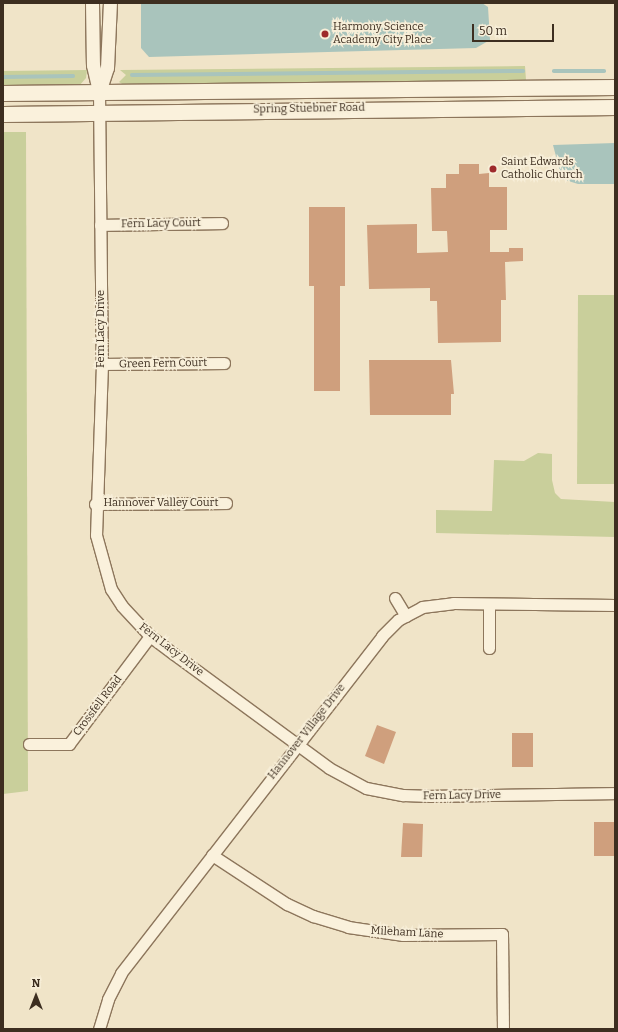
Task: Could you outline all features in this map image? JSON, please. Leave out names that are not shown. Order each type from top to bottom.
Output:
[{"type":"main road","name":"Spring Stuebner Road","points":[[3,93],[615,87]]},
{"type":"main road","points":[[534,88],[534,108]]},
{"type":"main road","points":[[282,90],[283,109]]},
{"type":"main road","name":"Spring Stuebner Road","points":[[3,114],[99,114],[283,109],[615,107]]},
{"type":"street","points":[[92,3],[94,65],[99,92]]},
{"type":"street","points":[[99,92],[107,68],[110,3]]},
{"type":"street","name":"Fern Lacy Drive","points":[[99,92],[102,364],[95,504],[96,535],[111,589],[122,606],[150,636],[329,768],[366,788],[403,796],[615,793]]},
{"type":"street","name":"Fern Lacy Court","points":[[100,225],[222,223]]},
{"type":"street","name":"Green Fern Court","points":[[102,364],[224,363]]},
{"type":"street","name":"Hannover Valley Court","points":[[95,504],[226,503]]},
{"type":"street","points":[[396,598],[406,616]]},
{"type":"street","name":"Hannover Village Drive","points":[[99,1029],[108,999],[121,973],[382,636],[406,616],[422,607],[443,604],[615,605]]},
{"type":"street","points":[[489,604],[489,648]]},
{"type":"street","name":"Crossfell Road","points":[[30,744],[69,744],[150,636]]},
{"type":"street","name":"Mileham Lane","points":[[212,855],[286,904],[313,916],[348,927],[403,935],[502,934],[503,1029]]},
{"type":"green space","points":[[525,66],[526,80],[124,85],[119,82],[126,75],[120,70]]},
{"type":"green space","points":[[87,70],[86,78],[79,86],[3,86],[3,71]]},
{"type":"green space","points":[[3,132],[26,132],[28,791],[3,794]]},
{"type":"green space","points":[[578,295],[615,295],[615,484],[577,484]]},
{"type":"green space","points":[[538,453],[552,454],[552,480],[555,493],[561,499],[615,502],[615,537],[436,533],[436,510],[492,511],[494,460],[524,461]]},
{"type":"water","name":"Harmony Science Academy City Place","points":[[141,3],[482,3],[488,7],[490,40],[476,48],[149,57],[141,48]]},
{"type":"water","points":[[615,143],[615,184],[578,184],[562,179],[553,145]]},
{"type":"building","points":[[459,164],[479,164],[479,174],[489,173],[489,187],[507,187],[507,230],[490,230],[490,252],[509,252],[509,248],[523,248],[523,261],[505,262],[506,300],[501,300],[501,342],[438,343],[437,301],[430,301],[430,288],[369,289],[367,225],[417,224],[417,253],[448,252],[447,231],[432,231],[431,188],[446,188],[446,174],[459,174]]},
{"type":"building","points":[[309,207],[345,207],[345,286],[340,286],[340,391],[314,391],[314,286],[309,286]]},
{"type":"building","points":[[369,360],[451,360],[454,394],[451,394],[451,415],[370,415]]},
{"type":"building","points":[[377,725],[396,732],[384,764],[365,756]]},
{"type":"building","points":[[512,733],[533,733],[533,767],[512,767]]},
{"type":"building","points":[[594,822],[615,822],[615,856],[594,856]]},
{"type":"building","points":[[403,823],[423,824],[422,857],[401,857]]},
{"type":"waterway","points":[[132,75],[523,71]]},
{"type":"waterway","points":[[554,71],[604,71]]},
{"type":"waterway","points":[[3,77],[73,76]]},
{"type":"place","name":"Harmony Science Academy City Place","points":[[325,34]]},
{"type":"place","name":"Saint Edwards Catholic Church","points":[[493,169]]}]
